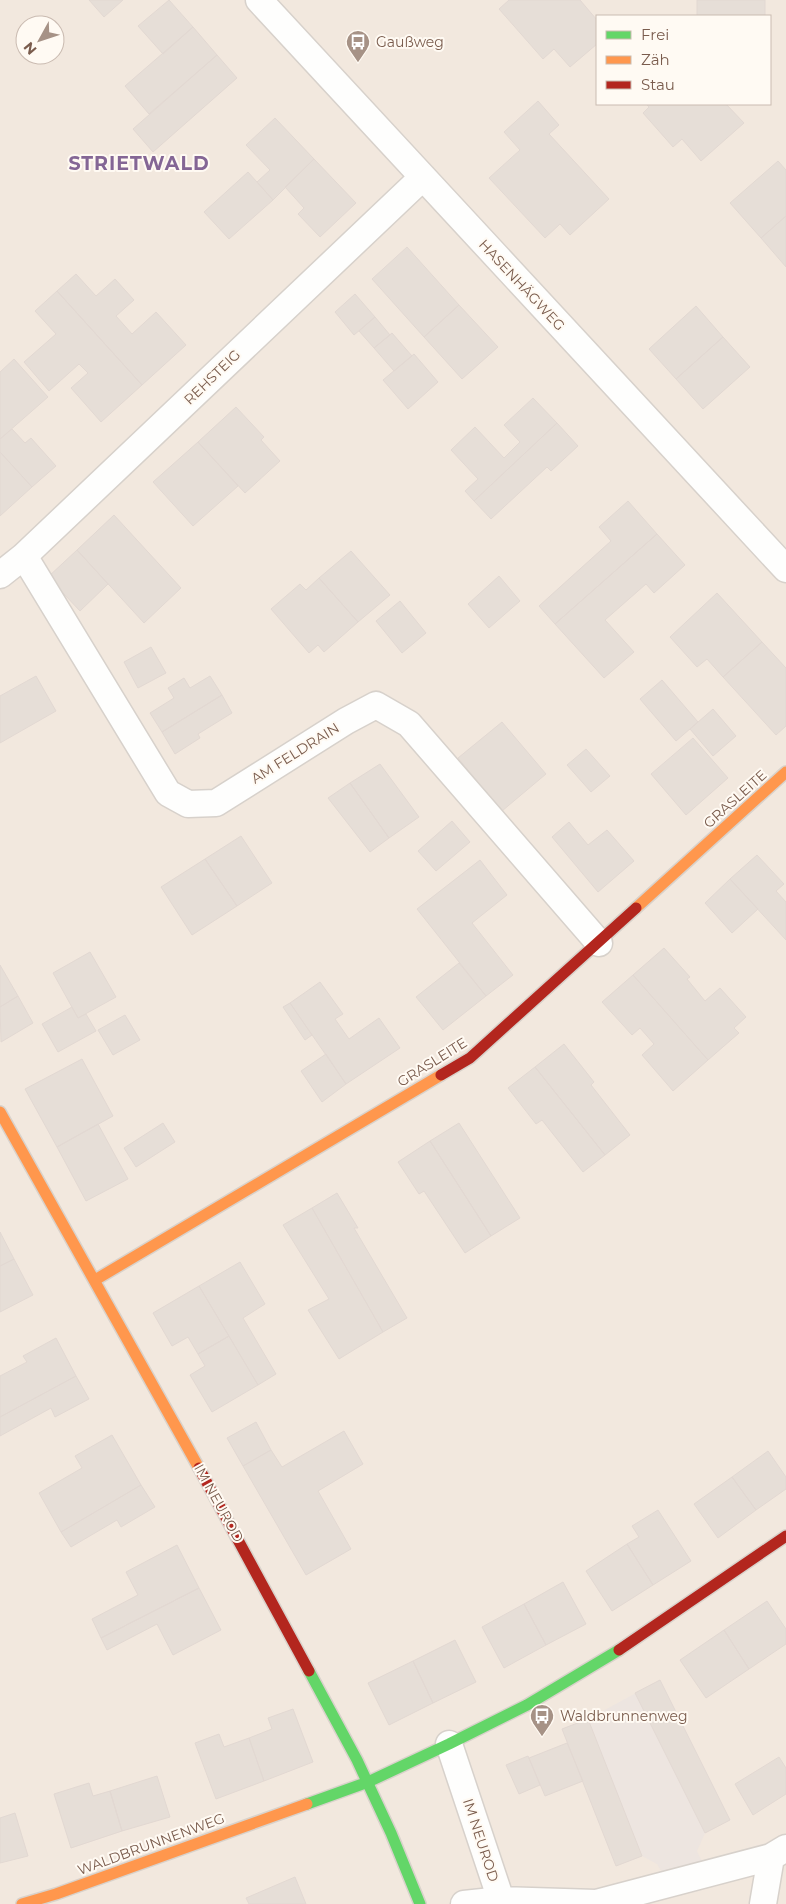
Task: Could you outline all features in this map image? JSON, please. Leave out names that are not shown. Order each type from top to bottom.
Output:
[{"type":"street","name":"HASENHÄGWEG","points":[[259,0],[786,569]]},
{"type":"street","name":"REHSTEIG","points":[[0,575],[24,556],[423,178]]},
{"type":"street","name":"AM FELDRAIN","points":[[24,556],[168,793],[188,804],[216,803],[346,721],[376,705],[409,724],[599,943]]},
{"type":"street","name":"GRASLEITE","points":[[95,1280],[470,1058],[786,772]]},
{"type":"street","name":"IM NEUROD","points":[[0,1112],[260,1578],[368,1782],[420,1904]]},
{"type":"street","name":"WALDBRUNNENWEG","points":[[22,1904],[57,1899],[368,1782],[449,1744],[527,1705],[632,1642],[786,1536]]},
{"type":"street","name":"IM NEUROD","points":[[449,1744],[501,1900],[464,1904]]},
{"type":"street","points":[[501,1900],[596,1903],[779,1852]]},
{"type":"street","points":[[763,1904],[779,1852]]},
{"type":"shaded area","points":[[0,0],[786,0],[786,1904],[0,1904]]},
{"type":"shaded area","points":[[660,1680],[730,1820],[705,1833],[697,1851],[702,1862],[662,1873],[657,1864],[642,1856],[616,1866],[562,1729],[588,1719]]},
{"type":"building","points":[[89,0],[123,0],[104,17]]},
{"type":"building","points":[[169,0],[193,27],[163,54],[138,26]]},
{"type":"building","points":[[509,0],[580,0],[596,19],[596,45],[570,67],[554,49],[543,59],[499,9]]},
{"type":"building","points":[[697,0],[765,0],[765,15],[697,15]]},
{"type":"building","points":[[193,27],[217,55],[149,114],[125,86]]},
{"type":"building","points":[[217,55],[237,78],[153,152],[133,129]]},
{"type":"building","points":[[538,101],[559,125],[549,134],[609,199],[570,235],[560,224],[545,238],[489,178],[520,150],[504,132]]},
{"type":"building","points":[[647,105],[727,105],[744,123],[701,161],[682,139],[673,147],[643,113],[649,107]]},
{"type":"building","points":[[275,118],[314,159],[273,200],[257,182],[270,170],[246,145]]},
{"type":"building","points":[[314,159],[356,203],[320,237],[298,214],[304,208],[285,187]]},
{"type":"building","points":[[778,161],[786,170],[786,216],[761,238],[730,203]]},
{"type":"building","points":[[248,172],[273,200],[229,239],[204,212]]},
{"type":"building","points":[[786,216],[786,267],[761,238]]},
{"type":"building","points":[[407,247],[459,305],[424,337],[372,279]]},
{"type":"building","points":[[76,274],[96,296],[115,279],[134,300],[116,316],[132,334],[156,312],[186,345],[142,385],[57,291]]},
{"type":"building","points":[[57,291],[142,385],[101,422],[71,388],[88,373],[79,364],[49,391],[24,362],[56,334],[35,311]]},
{"type":"building","points":[[355,294],[375,317],[354,335],[335,312]]},
{"type":"building","points":[[459,305],[498,347],[462,379],[424,337]]},
{"type":"building","points":[[696,306],[723,337],[676,379],[649,349]]},
{"type":"building","points":[[375,317],[390,335],[374,348],[359,331]]},
{"type":"building","points":[[392,333],[412,356],[394,371],[374,348]]},
{"type":"building","points":[[723,337],[750,367],[703,409],[676,379]]},
{"type":"building","points":[[414,354],[438,382],[408,409],[383,380]]},
{"type":"building","points":[[14,359],[48,397],[0,439],[0,372]]},
{"type":"building","points":[[533,398],[557,423],[474,501],[465,491],[478,479],[451,450],[475,427],[504,458],[520,442],[504,425]]},
{"type":"building","points":[[236,407],[264,437],[261,440],[280,461],[245,493],[198,442]]},
{"type":"building","points":[[557,423],[578,446],[551,471],[547,467],[491,519],[474,501]]},
{"type":"building","points":[[12,429],[25,443],[31,438],[56,466],[32,487],[0,452],[0,439]]},
{"type":"building","points":[[198,442],[238,486],[193,526],[153,482]]},
{"type":"building","points":[[0,452],[32,487],[0,516]]},
{"type":"building","points":[[628,501],[657,534],[555,624],[539,606],[611,541],[599,527]]},
{"type":"building","points":[[114,515],[181,588],[144,623],[77,550]]},
{"type":"building","points":[[657,534],[685,565],[654,593],[646,584],[605,620],[634,652],[604,678],[555,624]]},
{"type":"building","points":[[77,550],[108,584],[80,611],[48,577]]},
{"type":"building","points":[[351,551],[390,595],[358,622],[319,578]]},
{"type":"building","points":[[499,576],[520,601],[489,628],[468,604]]},
{"type":"building","points":[[319,578],[358,622],[324,652],[318,645],[309,653],[271,609],[300,584],[306,590]]},
{"type":"building","points":[[717,593],[762,642],[723,677],[707,659],[697,667],[670,637]]},
{"type":"building","points":[[400,601],[426,633],[402,653],[376,621]]},
{"type":"building","points":[[762,642],[786,668],[786,726],[776,735],[723,677]]},
{"type":"building","points":[[151,647],[166,673],[138,688],[124,662]]},
{"type":"building","points":[[36,676],[56,711],[0,743],[0,696]]},
{"type":"building","points":[[210,676],[222,695],[162,732],[150,713],[174,698],[168,688],[184,678],[190,688]]},
{"type":"building","points":[[662,680],[698,722],[676,741],[640,699]]},
{"type":"building","points":[[222,695],[232,713],[198,734],[200,738],[175,754],[162,732]]},
{"type":"building","points":[[713,709],[736,736],[713,756],[690,729]]},
{"type":"building","points":[[502,722],[546,774],[502,811],[458,758]]},
{"type":"building","points":[[693,738],[728,778],[686,815],[651,774]]},
{"type":"building","points":[[586,749],[610,776],[591,792],[567,765]]},
{"type":"building","points":[[380,764],[419,817],[389,838],[350,783]]},
{"type":"building","points":[[350,783],[389,838],[370,852],[328,798]]},
{"type":"building","points":[[452,821],[470,842],[436,871],[418,851]]},
{"type":"building","points":[[569,822],[588,845],[607,830],[634,861],[598,892],[552,837]]},
{"type":"building","points":[[241,836],[272,883],[237,906],[205,859]]},
{"type":"building","points":[[757,855],[784,884],[776,891],[786,902],[786,940],[730,879]]},
{"type":"building","points":[[205,859],[237,906],[192,935],[161,887]]},
{"type":"building","points":[[480,860],[507,895],[472,923],[513,975],[486,996],[417,909]]},
{"type":"building","points":[[730,879],[758,909],[732,933],[705,903]]},
{"type":"building","points":[[664,948],[690,977],[687,979],[705,1001],[720,988],[746,1017],[734,1028],[739,1033],[708,1060],[633,975]]},
{"type":"building","points":[[90,952],[116,997],[78,1018],[53,973]]},
{"type":"building","points":[[459,963],[486,996],[443,1030],[416,997]]},
{"type":"building","points":[[0,965],[18,996],[0,1007]]},
{"type":"building","points":[[633,975],[708,1060],[673,1091],[642,1055],[654,1044],[640,1028],[632,1035],[602,1002]]},
{"type":"building","points":[[320,982],[343,1014],[335,1019],[349,1039],[379,1018],[400,1048],[346,1084],[290,1003]]},
{"type":"building","points":[[18,996],[33,1023],[1,1042],[0,1007]]},
{"type":"building","points":[[290,1003],[312,1035],[305,1040],[283,1007]]},
{"type":"building","points":[[72,1007],[78,1018],[86,1014],[96,1031],[58,1052],[42,1024]]},
{"type":"building","points":[[125,1015],[140,1040],[113,1055],[98,1030]]},
{"type":"building","points":[[564,1044],[594,1082],[591,1085],[630,1135],[605,1155],[535,1067]]},
{"type":"building","points":[[326,1054],[346,1084],[322,1102],[301,1071]]},
{"type":"building","points":[[82,1059],[113,1116],[57,1147],[25,1089]]},
{"type":"building","points":[[535,1067],[605,1155],[583,1172],[542,1120],[536,1124],[508,1088]]},
{"type":"building","points":[[163,1123],[175,1142],[136,1167],[124,1148]]},
{"type":"building","points":[[459,1123],[520,1218],[491,1236],[430,1141]]},
{"type":"building","points":[[98,1124],[128,1179],[86,1201],[57,1147]]},
{"type":"building","points":[[430,1141],[491,1236],[465,1253],[424,1191],[419,1194],[398,1162]]},
{"type":"building","points":[[337,1193],[358,1228],[354,1228],[407,1318],[383,1332],[312,1208]]},
{"type":"building","points":[[312,1208],[383,1332],[339,1359],[308,1310],[329,1299],[283,1225]]},
{"type":"building","points":[[0,1232],[14,1259],[0,1266]]},
{"type":"building","points":[[14,1259],[33,1295],[0,1312],[0,1266]]},
{"type":"building","points":[[240,1262],[265,1304],[243,1318],[276,1374],[258,1385],[199,1286]]},
{"type":"building","points":[[199,1286],[229,1336],[198,1354],[188,1337],[172,1346],[153,1313]]},
{"type":"building","points":[[229,1336],[258,1385],[212,1412],[190,1375],[205,1366],[198,1354]]},
{"type":"building","points":[[56,1338],[76,1376],[0,1417],[0,1376],[27,1362],[23,1356]]},
{"type":"building","points":[[76,1376],[89,1399],[55,1417],[51,1408],[0,1436],[0,1417]]},
{"type":"building","points":[[256,1422],[271,1450],[243,1466],[227,1438]]},
{"type":"building","points":[[344,1431],[363,1464],[318,1491],[351,1549],[306,1575],[243,1466],[271,1450],[282,1467]]},
{"type":"building","points":[[112,1435],[141,1485],[61,1532],[39,1493],[82,1468],[75,1456]]},
{"type":"building","points":[[768,1451],[786,1477],[786,1489],[756,1510],[732,1477]]},
{"type":"building","points":[[732,1477],[756,1510],[718,1538],[694,1504]]},
{"type":"building","points":[[141,1485],[155,1507],[121,1527],[117,1520],[71,1547],[61,1532]]},
{"type":"building","points":[[658,1510],[691,1561],[653,1585],[627,1544],[639,1537],[632,1526]]},
{"type":"building","points":[[627,1544],[653,1585],[612,1611],[586,1571]]},
{"type":"building","points":[[177,1545],[199,1588],[101,1638],[92,1619],[138,1595],[126,1572]]},
{"type":"building","points":[[563,1582],[586,1624],[546,1645],[524,1604]]},
{"type":"building","points":[[199,1588],[221,1630],[173,1655],[157,1624],[107,1650],[101,1638]]},
{"type":"building","points":[[767,1601],[786,1629],[786,1644],[749,1669],[724,1630]]},
{"type":"building","points":[[524,1604],[546,1645],[504,1668],[482,1627]]},
{"type":"building","points":[[724,1630],[749,1669],[706,1698],[680,1660]]},
{"type":"building","points":[[455,1640],[476,1682],[433,1703],[413,1661]]},
{"type":"building","points":[[413,1661],[433,1703],[389,1725],[368,1683]]},
{"type":"building","points":[[660,1680],[730,1820],[705,1833],[635,1693]]},
{"type":"building","points":[[293,1709],[313,1762],[264,1781],[249,1738],[272,1729],[268,1718]]},
{"type":"building","points":[[588,1719],[642,1856],[616,1866],[562,1729]]},
{"type":"building","points":[[219,1734],[224,1747],[249,1738],[264,1781],[216,1799],[195,1743]]},
{"type":"building","points":[[567,1743],[583,1781],[545,1796],[529,1758]]},
{"type":"building","points":[[528,1756],[540,1785],[519,1794],[506,1765]]},
{"type":"building","points":[[779,1757],[786,1768],[786,1794],[753,1815],[735,1784]]},
{"type":"building","points":[[157,1776],[170,1817],[122,1831],[110,1791]]},
{"type":"building","points":[[89,1783],[93,1796],[110,1791],[122,1831],[71,1848],[54,1794]]},
{"type":"building","points":[[15,1813],[28,1856],[0,1863],[0,1818]]},
{"type":"building","points":[[295,1877],[306,1904],[249,1904],[246,1898]]},
{"type":"traffic: fast","points":[[307,1804],[368,1782],[449,1744],[527,1705],[619,1650]]},
{"type":"traffic: fast","points":[[309,1671],[357,1760],[391,1833],[420,1904]]},
{"type":"traffic: slow","points":[[636,908],[786,772]]},
{"type":"traffic: slow","points":[[95,1280],[441,1075]]},
{"type":"traffic: slow","points":[[0,1112],[199,1468]]},
{"type":"traffic: slow","points":[[22,1904],[56,1894],[307,1804]]},
{"type":"traffic: jam","points":[[441,1075],[470,1058],[636,908]]},
{"type":"traffic: jam","points":[[199,1468],[309,1671]]},
{"type":"traffic: jam","points":[[619,1650],[786,1536]]},
{"type":"place","name":"Gaußweg","points":[[358,63]]},
{"type":"place","name":"Waldbrunnenweg","points":[[542,1737]]},
{"type":"district","name":"STRIETWALD","points":[[139,163]]}]
